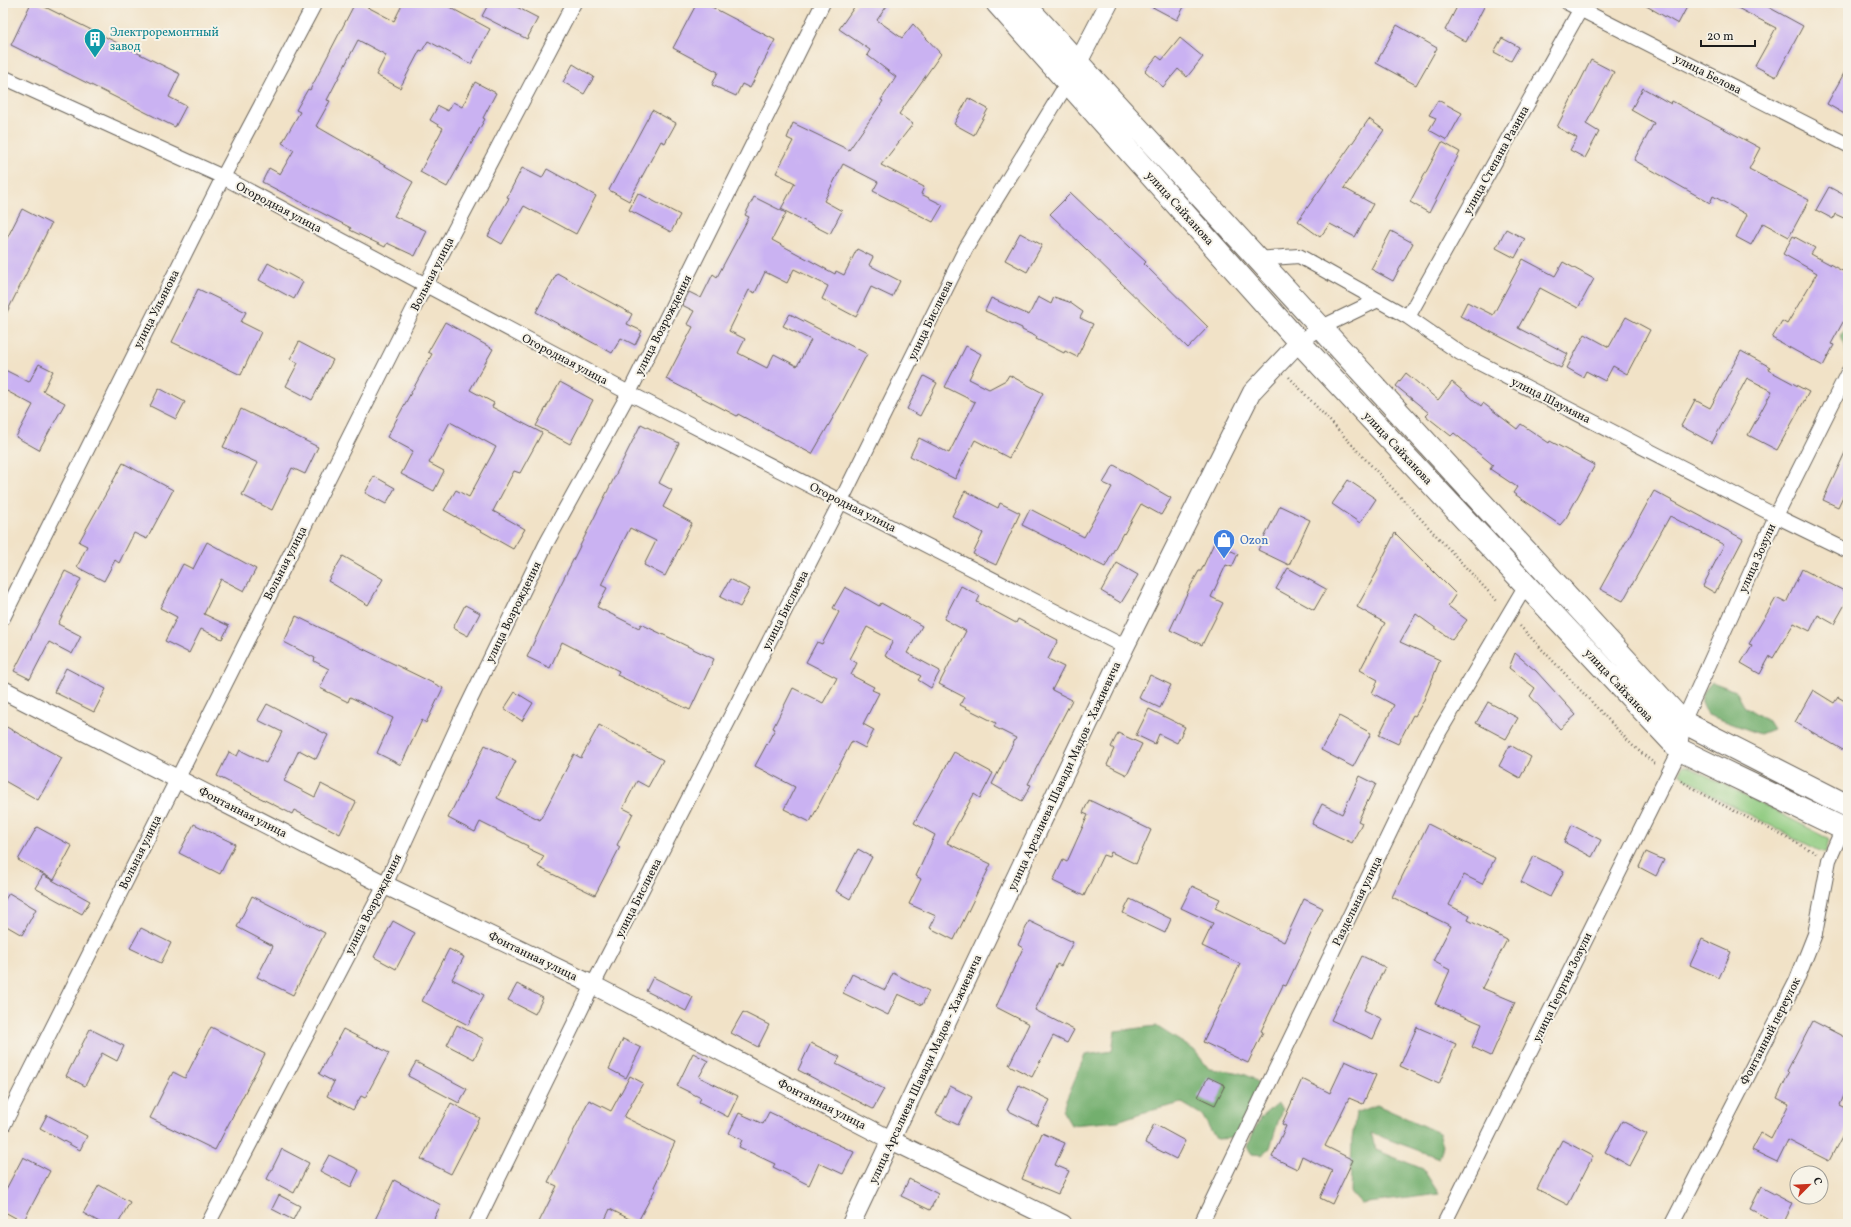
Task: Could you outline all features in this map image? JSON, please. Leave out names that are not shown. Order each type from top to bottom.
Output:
[{"type":"main road","name":"улица Сайханова","points":[[997,3],[1299,342],[1680,750],[1845,829]]},
{"type":"main road","name":"улица Сайханова","points":[[1022,3],[1683,722],[1848,806]]},
{"type":"street","name":"улица Ульянова","points":[[3,618],[222,177],[315,3]]},
{"type":"street","name":"Вольная улица","points":[[3,1126],[176,778],[425,286],[574,3]]},
{"type":"street","name":"улица Возрождения","points":[[208,1224],[384,885],[459,723],[546,544],[629,393],[823,3]]},
{"type":"street","name":"улица Бислиева","points":[[476,1224],[593,985],[841,500],[966,248],[1068,82],[1108,3]]},
{"type":"street","name":"улица Белова","points":[[1568,3],[1583,6],[1848,145]]},
{"type":"street","name":"улица Степана Разина","points":[[1408,317],[1583,6]]},
{"type":"street","name":"Огородная улица","points":[[3,77],[222,177],[629,393],[841,500],[1125,647]]},
{"type":"street","name":"улица Шаумяна","points":[[1256,259],[1299,256],[1408,317],[1460,353],[1848,552]]},
{"type":"street","points":[[1299,342],[1320,328],[1378,300]]},
{"type":"street","name":"улица Арсалиева Шавади Мадов - Хажиевича","points":[[851,1224],[1125,647],[1252,392],[1299,342]]},
{"type":"street","name":"улица Зозули","points":[[1680,750],[1683,722],[1776,516],[1848,372]]},
{"type":"street","name":"Раздельная улица","points":[[1201,1224],[1434,741],[1526,585]]},
{"type":"street","name":"Фонтанная улица","points":[[3,690],[384,885],[593,985],[891,1140],[1063,1224]]},
{"type":"street","name":"улица Георгия Зозули","points":[[1444,1224],[1680,750]]},
{"type":"street","name":"Фонтанный переулок","points":[[1672,1224],[1796,982],[1815,934],[1829,860],[1845,829]]},
{"type":"green space","points":[[1848,327],[1848,359],[1845,345],[1840,335]]},
{"type":"green space","points":[[1712,682],[1736,691],[1744,706],[1768,721],[1773,729],[1760,734],[1708,715],[1703,705],[1702,698],[1703,694]]},
{"type":"green space","points":[[1684,766],[1690,767],[1824,836],[1829,840],[1826,852],[1822,852],[1715,797],[1680,774],[1681,769]]},
{"type":"green space","points":[[1156,1026],[1194,1050],[1209,1069],[1231,1071],[1245,1075],[1252,1078],[1262,1087],[1238,1138],[1216,1139],[1202,1115],[1182,1103],[1141,1113],[1118,1121],[1071,1125],[1062,1110],[1085,1055],[1112,1051],[1115,1031]]},
{"type":"green space","points":[[1277,1103],[1282,1109],[1270,1148],[1262,1155],[1252,1154],[1247,1147],[1260,1118]]},
{"type":"green space","points":[[1377,1105],[1439,1133],[1443,1146],[1439,1158],[1371,1133],[1376,1150],[1423,1169],[1439,1194],[1361,1204],[1350,1192],[1352,1140],[1356,1113]]},
{"type":"building","name":"Электроремонтный завод","points":[[31,3],[37,3],[180,74],[169,97],[186,106],[175,127],[11,45]]},
{"type":"building","points":[[355,3],[360,3],[394,21],[403,3],[442,3],[490,29],[471,64],[428,41],[422,51],[420,50],[400,88],[376,75],[386,55],[358,40],[327,100],[330,101],[316,126],[413,182],[394,216],[427,231],[415,256],[387,243],[385,247],[350,230],[351,228],[262,182],[269,168],[280,174],[294,150],[282,143],[300,112],[296,110],[308,89],[310,90]]},
{"type":"building","points":[[489,3],[509,3],[538,18],[527,39],[482,16]]},
{"type":"building","points":[[697,3],[704,3],[775,40],[750,88],[742,84],[736,96],[712,85],[718,72],[673,48]]},
{"type":"building","points":[[857,3],[889,3],[877,20],[902,38],[913,24],[941,54],[899,114],[913,124],[881,165],[924,187],[921,194],[943,205],[933,222],[873,191],[878,182],[843,164],[824,201],[842,211],[830,234],[781,209],[795,183],[776,173],[793,141],[787,138],[793,123],[849,150],[883,101],[881,100],[896,77],[867,55],[870,50],[839,29]]},
{"type":"building","points":[[1145,3],[1186,3],[1177,20]]},
{"type":"building","points":[[1459,3],[1486,3],[1466,42],[1445,30]]},
{"type":"building","points":[[1641,3],[1689,3],[1678,24]]},
{"type":"building","points":[[1728,3],[1761,3],[1803,26],[1776,77],[1755,66],[1776,28]]},
{"type":"building","points":[[1397,25],[1437,48],[1416,85],[1376,63]]},
{"type":"building","points":[[1180,38],[1203,57],[1187,77],[1178,69],[1163,87],[1145,71],[1157,56],[1162,60]]},
{"type":"building","points":[[1502,38],[1519,47],[1511,61],[1494,52]]},
{"type":"building","points":[[1591,60],[1614,72],[1586,124],[1599,132],[1585,158],[1570,150],[1577,138],[1557,127]]},
{"type":"building","points":[[573,64],[594,77],[584,94],[563,82]]},
{"type":"building","points":[[1848,66],[1848,116],[1827,104]]},
{"type":"building","points":[[475,82],[496,93],[483,118],[485,119],[447,187],[420,172],[443,128],[430,120],[438,106],[448,111],[453,102],[462,107]]},
{"type":"building","points":[[1643,88],[1671,104],[1672,101],[1760,148],[1749,169],[1809,200],[1789,237],[1763,223],[1751,245],[1736,237],[1747,215],[1713,196],[1710,203],[1634,160],[1654,123],[1631,110]]},
{"type":"building","points":[[968,98],[988,109],[974,135],[954,124]]},
{"type":"building","points":[[1438,100],[1462,113],[1447,140],[1429,130],[1436,118],[1429,115]]},
{"type":"building","points":[[652,110],[676,123],[665,143],[661,141],[629,201],[609,190]]},
{"type":"building","points":[[1369,119],[1384,130],[1344,188],[1373,204],[1355,237],[1330,224],[1320,237],[1298,221]]},
{"type":"building","points":[[1442,142],[1460,152],[1429,213],[1410,202]]},
{"type":"building","points":[[522,168],[542,178],[547,169],[596,196],[576,234],[524,206],[502,244],[488,236],[509,198],[507,197]]},
{"type":"building","points":[[1829,187],[1848,197],[1848,220],[1835,214],[1833,219],[1816,210]]},
{"type":"building","points":[[638,193],[680,215],[671,232],[629,210]]},
{"type":"building","points":[[1071,193],[1146,262],[1144,264],[1208,327],[1188,348],[1050,214]]},
{"type":"building","points":[[754,197],[786,213],[772,240],[835,274],[836,271],[844,275],[857,249],[873,257],[869,265],[900,281],[892,297],[871,287],[856,317],[822,299],[828,286],[794,269],[787,283],[765,272],[755,293],[749,290],[729,331],[745,339],[738,353],[767,368],[774,354],[797,366],[811,340],[783,326],[790,314],[867,354],[842,402],[812,454],[738,414],[737,416],[666,379],[693,327],[687,324],[694,311],[682,305],[689,292],[701,298],[713,274],[717,277],[749,217],[745,215]]},
{"type":"building","points":[[22,209],[51,224],[3,320],[3,246]]},
{"type":"building","points":[[1506,229],[1525,239],[1515,258],[1496,248]]},
{"type":"building","points":[[1391,231],[1413,243],[1393,281],[1371,269]]},
{"type":"building","points":[[1020,233],[1042,245],[1027,272],[1005,260]]},
{"type":"building","points":[[1793,236],[1815,248],[1811,254],[1848,274],[1848,313],[1831,344],[1834,345],[1823,366],[1772,338],[1782,321],[1787,324],[1817,273],[1783,254]]},
{"type":"building","points":[[1523,259],[1555,276],[1563,262],[1594,279],[1578,308],[1540,288],[1518,328],[1568,354],[1561,368],[1460,316],[1467,302],[1493,315]]},
{"type":"building","points":[[268,263],[303,282],[294,299],[259,280]]},
{"type":"building","points":[[557,273],[632,314],[627,324],[642,331],[635,345],[621,338],[612,353],[536,312]]},
{"type":"building","points":[[198,289],[246,312],[241,322],[261,332],[241,375],[172,342]]},
{"type":"building","points":[[1038,297],[1051,304],[1054,297],[1069,302],[1083,312],[1080,318],[1093,324],[1077,357],[1065,351],[1064,353],[1036,339],[1037,337],[1022,330],[1022,328],[985,311],[991,298],[1029,315]]},
{"type":"building","points":[[1626,317],[1650,330],[1627,374],[1613,366],[1605,381],[1586,371],[1583,377],[1567,368],[1585,334],[1609,347]]},
{"type":"building","points":[[445,322],[493,349],[470,390],[494,403],[492,407],[542,433],[520,473],[514,471],[493,511],[525,529],[513,549],[444,510],[456,490],[469,497],[496,447],[450,422],[429,463],[444,471],[434,491],[401,474],[413,451],[387,437],[432,354],[428,352]]},
{"type":"building","points":[[299,342],[333,360],[312,400],[286,386],[298,363],[290,359]]},
{"type":"building","points":[[966,346],[981,354],[969,379],[989,389],[1006,380],[1009,375],[1043,393],[1009,458],[975,440],[955,479],[910,456],[919,438],[949,453],[975,402],[945,387]]},
{"type":"building","points":[[1741,351],[1770,367],[1768,370],[1809,392],[1777,450],[1748,435],[1772,391],[1747,378],[1712,443],[1681,426],[1695,400],[1710,408]]},
{"type":"building","points":[[39,364],[53,371],[43,391],[65,403],[39,450],[16,437],[33,405],[3,389],[3,369],[29,382]]},
{"type":"building","points":[[1406,373],[1438,400],[1452,382],[1481,406],[1483,403],[1517,429],[1521,424],[1549,443],[1550,441],[1595,465],[1566,518],[1560,525],[1513,493],[1517,487],[1490,469],[1493,465],[1454,433],[1451,436],[1426,416],[1429,413],[1396,386]]},
{"type":"building","points":[[924,376],[937,383],[920,416],[907,409]]},
{"type":"building","points":[[560,382],[593,400],[570,444],[536,426]]},
{"type":"building","points":[[159,388],[185,402],[176,419],[150,406]]},
{"type":"building","points":[[241,409],[318,447],[305,474],[292,468],[272,510],[242,495],[258,463],[223,447]]},
{"type":"building","points":[[641,424],[679,443],[659,483],[672,490],[663,507],[692,523],[665,576],[644,565],[656,541],[630,528],[601,585],[607,588],[597,607],[639,628],[641,624],[714,659],[690,710],[617,675],[619,671],[562,642],[550,668],[527,657],[559,588]]},
{"type":"building","points":[[1848,446],[1848,486],[1838,507],[1823,500]]},
{"type":"building","points":[[123,463],[173,490],[147,539],[134,533],[119,563],[115,560],[104,581],[77,567],[87,546],[79,542]]},
{"type":"building","points":[[1114,465],[1171,498],[1161,515],[1141,504],[1124,534],[1123,533],[1105,567],[1022,525],[1030,509],[1084,537],[1112,487],[1103,483]]},
{"type":"building","points":[[374,476],[395,488],[386,504],[365,493]]},
{"type":"building","points":[[1348,480],[1376,499],[1360,523],[1332,504]]},
{"type":"building","points":[[965,491],[998,508],[1000,503],[1020,513],[996,565],[973,554],[983,533],[952,516]]},
{"type":"building","points":[[1654,491],[1743,539],[1715,593],[1703,586],[1724,545],[1670,516],[1623,601],[1600,589]]},
{"type":"building","points":[[1280,506],[1310,520],[1289,565],[1258,550]]},
{"type":"building","points":[[1395,533],[1456,594],[1448,606],[1467,620],[1452,640],[1416,614],[1400,642],[1440,660],[1423,702],[1415,716],[1413,715],[1398,744],[1379,735],[1394,705],[1372,693],[1378,680],[1360,670],[1385,623],[1357,607],[1378,570],[1377,569]]},
{"type":"building","points":[[207,542],[256,569],[244,591],[221,579],[204,614],[229,626],[222,639],[201,629],[189,653],[165,641],[177,617],[160,608],[183,564],[193,569]]},
{"type":"building","points":[[1214,543],[1238,554],[1232,567],[1226,565],[1211,597],[1223,603],[1202,645],[1170,630],[1190,587],[1199,571],[1201,571]]},
{"type":"building","points":[[343,556],[383,579],[368,605],[328,581]]},
{"type":"building","points":[[1117,563],[1138,575],[1121,603],[1101,591]]},
{"type":"building","points":[[1288,568],[1326,589],[1314,610],[1276,589]]},
{"type":"building","points":[[1802,569],[1848,593],[1848,599],[1834,624],[1818,615],[1810,631],[1794,623],[1773,658],[1770,656],[1760,674],[1741,663],[1752,645],[1749,644],[1776,598],[1786,603]]},
{"type":"building","points":[[65,571],[81,579],[58,624],[81,636],[72,654],[49,642],[30,679],[14,671]]},
{"type":"building","points":[[730,579],[750,589],[740,607],[720,597]]},
{"type":"building","points":[[961,586],[980,596],[977,602],[1016,623],[1018,619],[1058,640],[1048,659],[1064,667],[1052,690],[1072,700],[1028,784],[1031,785],[1022,801],[992,784],[1016,738],[994,727],[996,723],[960,705],[964,697],[939,684],[966,631],[944,619]]},
{"type":"building","points":[[845,587],[879,606],[881,603],[922,626],[907,653],[940,671],[931,688],[918,680],[921,676],[885,656],[893,641],[867,627],[850,659],[857,663],[851,675],[874,687],[872,690],[879,693],[863,724],[874,730],[865,748],[852,741],[810,822],[784,809],[795,787],[755,766],[775,729],[773,728],[793,688],[823,703],[837,678],[806,662],[817,642],[822,644],[839,612],[833,608]]},
{"type":"building","points":[[465,605],[480,613],[468,636],[453,628]]},
{"type":"building","points":[[296,616],[443,688],[426,723],[422,720],[401,765],[377,753],[393,718],[350,697],[348,702],[320,688],[329,669],[314,661],[315,658],[284,642]]},
{"type":"building","points":[[1515,653],[1536,671],[1576,715],[1560,729],[1530,696],[1535,688],[1509,668]]},
{"type":"building","points":[[66,668],[106,689],[94,712],[54,692]]},
{"type":"building","points":[[1150,675],[1171,685],[1160,708],[1139,698]]},
{"type":"building","points":[[1813,690],[1834,703],[1838,697],[1848,703],[1848,753],[1795,722]]},
{"type":"building","points":[[515,692],[533,703],[522,721],[504,709]]},
{"type":"building","points":[[1488,702],[1518,718],[1506,739],[1476,723]]},
{"type":"building","points":[[267,704],[328,735],[316,759],[299,750],[284,781],[315,797],[321,784],[356,802],[340,834],[294,810],[292,814],[217,776],[229,752],[237,756],[240,750],[266,763],[282,732],[258,720]]},
{"type":"building","points":[[1149,709],[1185,727],[1177,743],[1159,734],[1155,744],[1136,735]]},
{"type":"building","points":[[1339,716],[1371,733],[1353,767],[1321,750]]},
{"type":"building","points":[[3,725],[62,758],[38,800],[3,780]]},
{"type":"building","points":[[599,725],[663,760],[648,787],[637,781],[623,808],[633,813],[617,845],[620,847],[595,895],[538,867],[544,856],[527,848],[528,846],[480,822],[475,832],[448,818],[485,745],[516,761],[497,798],[540,820],[574,754],[581,758]]},
{"type":"building","points":[[1118,733],[1142,744],[1127,775],[1107,765],[1114,749],[1111,747]]},
{"type":"building","points":[[1510,745],[1531,757],[1520,778],[1499,766]]},
{"type":"building","points":[[954,752],[993,773],[980,798],[974,794],[947,843],[991,864],[954,940],[930,928],[936,916],[909,904],[921,879],[916,876],[935,835],[914,823]]},
{"type":"building","points":[[1360,776],[1376,784],[1358,821],[1362,823],[1352,843],[1312,824],[1322,804],[1342,814]]},
{"type":"building","points":[[1089,800],[1151,830],[1136,864],[1111,852],[1109,857],[1103,855],[1084,896],[1053,881],[1063,860],[1067,862],[1088,815],[1083,813]]},
{"type":"building","points":[[194,824],[235,844],[220,874],[179,853]]},
{"type":"building","points":[[1428,824],[1495,858],[1482,884],[1464,875],[1449,905],[1470,916],[1468,920],[1507,940],[1482,988],[1515,1002],[1491,1056],[1472,1047],[1482,1024],[1435,1004],[1450,970],[1433,961],[1451,926],[1392,897]]},
{"type":"building","points":[[1572,825],[1601,840],[1592,857],[1564,842]]},
{"type":"building","points":[[37,827],[72,846],[54,880],[18,860]]},
{"type":"building","points":[[858,849],[872,857],[850,899],[836,891]]},
{"type":"building","points":[[1646,852],[1664,860],[1656,876],[1639,867]]},
{"type":"building","points":[[1534,856],[1564,871],[1550,897],[1521,882]]},
{"type":"building","points":[[43,875],[90,901],[82,914],[35,888]]},
{"type":"building","points":[[1192,886],[1220,899],[1215,908],[1284,942],[1304,899],[1323,908],[1286,986],[1283,985],[1261,1031],[1263,1032],[1248,1063],[1203,1042],[1240,964],[1202,946],[1213,923],[1181,908]]},
{"type":"building","points":[[9,893],[36,909],[22,935],[3,924],[3,903]]},
{"type":"building","points":[[252,896],[325,933],[293,995],[257,977],[273,946],[237,927]]},
{"type":"building","points":[[1130,899],[1171,919],[1165,933],[1123,913]]},
{"type":"building","points":[[393,921],[415,933],[396,969],[374,957]]},
{"type":"building","points":[[1029,921],[1073,942],[1061,966],[1057,964],[1035,1010],[1074,1030],[1067,1043],[1053,1036],[1032,1077],[1009,1065],[1029,1024],[996,1007],[1023,948],[1018,945]]},
{"type":"building","points":[[141,928],[171,943],[161,963],[130,948]]},
{"type":"building","points":[[1702,939],[1731,952],[1719,978],[1690,965]]},
{"type":"building","points":[[449,949],[464,957],[452,979],[484,995],[468,1025],[422,1001]]},
{"type":"building","points":[[1362,956],[1385,967],[1364,1010],[1382,1019],[1373,1039],[1331,1020]]},
{"type":"building","points":[[893,973],[929,991],[922,1005],[898,994],[888,1015],[843,993],[852,974],[885,990]]},
{"type":"building","points":[[653,977],[693,997],[686,1011],[646,991]]},
{"type":"building","points":[[517,984],[543,998],[535,1014],[508,1000]]},
{"type":"building","points":[[743,1012],[769,1025],[758,1047],[731,1033]]},
{"type":"building","points":[[1813,1021],[1848,1039],[1848,1086],[1840,1105],[1848,1109],[1848,1125],[1829,1161],[1788,1140],[1777,1162],[1752,1150],[1761,1133],[1771,1139],[1789,1104],[1777,1098],[1789,1073],[1787,1071]]},
{"type":"building","points":[[457,1025],[484,1039],[474,1059],[447,1045]]},
{"type":"building","points":[[211,1027],[265,1054],[215,1150],[150,1118],[173,1072],[185,1078]]},
{"type":"building","points":[[1417,1027],[1456,1044],[1439,1084],[1400,1066]]},
{"type":"building","points":[[90,1029],[124,1046],[117,1061],[102,1053],[85,1086],[66,1076]]},
{"type":"building","points":[[343,1029],[389,1053],[365,1098],[361,1096],[353,1110],[327,1096],[334,1082],[319,1074]]},
{"type":"building","points":[[623,1039],[641,1048],[626,1078],[609,1069]]},
{"type":"building","points":[[811,1043],[840,1057],[836,1064],[884,1089],[873,1109],[798,1070]]},
{"type":"building","points":[[693,1053],[708,1061],[699,1077],[738,1096],[728,1117],[699,1102],[701,1098],[677,1086]]},
{"type":"building","points":[[1345,1061],[1376,1075],[1363,1104],[1349,1098],[1325,1146],[1353,1160],[1332,1204],[1320,1198],[1332,1171],[1302,1156],[1297,1169],[1272,1157],[1286,1126],[1282,1124],[1302,1079],[1330,1093]]},
{"type":"building","points":[[416,1062],[467,1089],[459,1103],[408,1076]]},
{"type":"building","points":[[630,1076],[643,1083],[624,1117],[675,1142],[654,1187],[656,1188],[637,1223],[610,1209],[603,1224],[538,1224],[557,1186],[548,1182],[589,1100],[611,1111]]},
{"type":"building","points":[[1208,1077],[1225,1085],[1215,1105],[1198,1097]]},
{"type":"building","points":[[1019,1085],[1050,1100],[1037,1125],[1007,1110]]},
{"type":"building","points":[[950,1086],[972,1097],[958,1125],[936,1114]]},
{"type":"building","points":[[451,1103],[480,1118],[451,1174],[421,1159]]},
{"type":"building","points":[[769,1112],[854,1152],[843,1174],[819,1163],[809,1185],[773,1167],[775,1164],[739,1147],[742,1140],[729,1133],[739,1113],[763,1124]]},
{"type":"building","points":[[47,1115],[87,1136],[80,1150],[40,1128]]},
{"type":"building","points":[[1622,1121],[1647,1134],[1630,1166],[1605,1152]]},
{"type":"building","points":[[1154,1124],[1185,1141],[1176,1159],[1145,1143]]},
{"type":"building","points":[[1042,1133],[1065,1143],[1055,1165],[1069,1171],[1058,1194],[1022,1179]]},
{"type":"building","points":[[1562,1140],[1593,1156],[1568,1205],[1537,1189]]},
{"type":"building","points":[[282,1149],[309,1163],[294,1193],[267,1179]]},
{"type":"building","points":[[329,1155],[359,1170],[351,1187],[320,1171]]},
{"type":"building","points":[[23,1157],[50,1171],[23,1222],[3,1211],[3,1195]]},
{"type":"building","points":[[909,1179],[938,1194],[930,1210],[901,1196]]},
{"type":"building","points":[[394,1180],[441,1205],[431,1224],[373,1224]]},
{"type":"building","points":[[99,1185],[130,1202],[118,1224],[103,1224],[83,1213]]},
{"type":"building","points":[[1761,1187],[1789,1202],[1789,1205],[1792,1205],[1783,1224],[1778,1224],[1750,1209]]},
{"type":"building","points":[[279,1195],[300,1206],[293,1220],[272,1209]]},
{"type":"place","name":"Электроремонтный завод","points":[[95,58]]},
{"type":"place","name":"Ozon","points":[[1224,560]]}]
